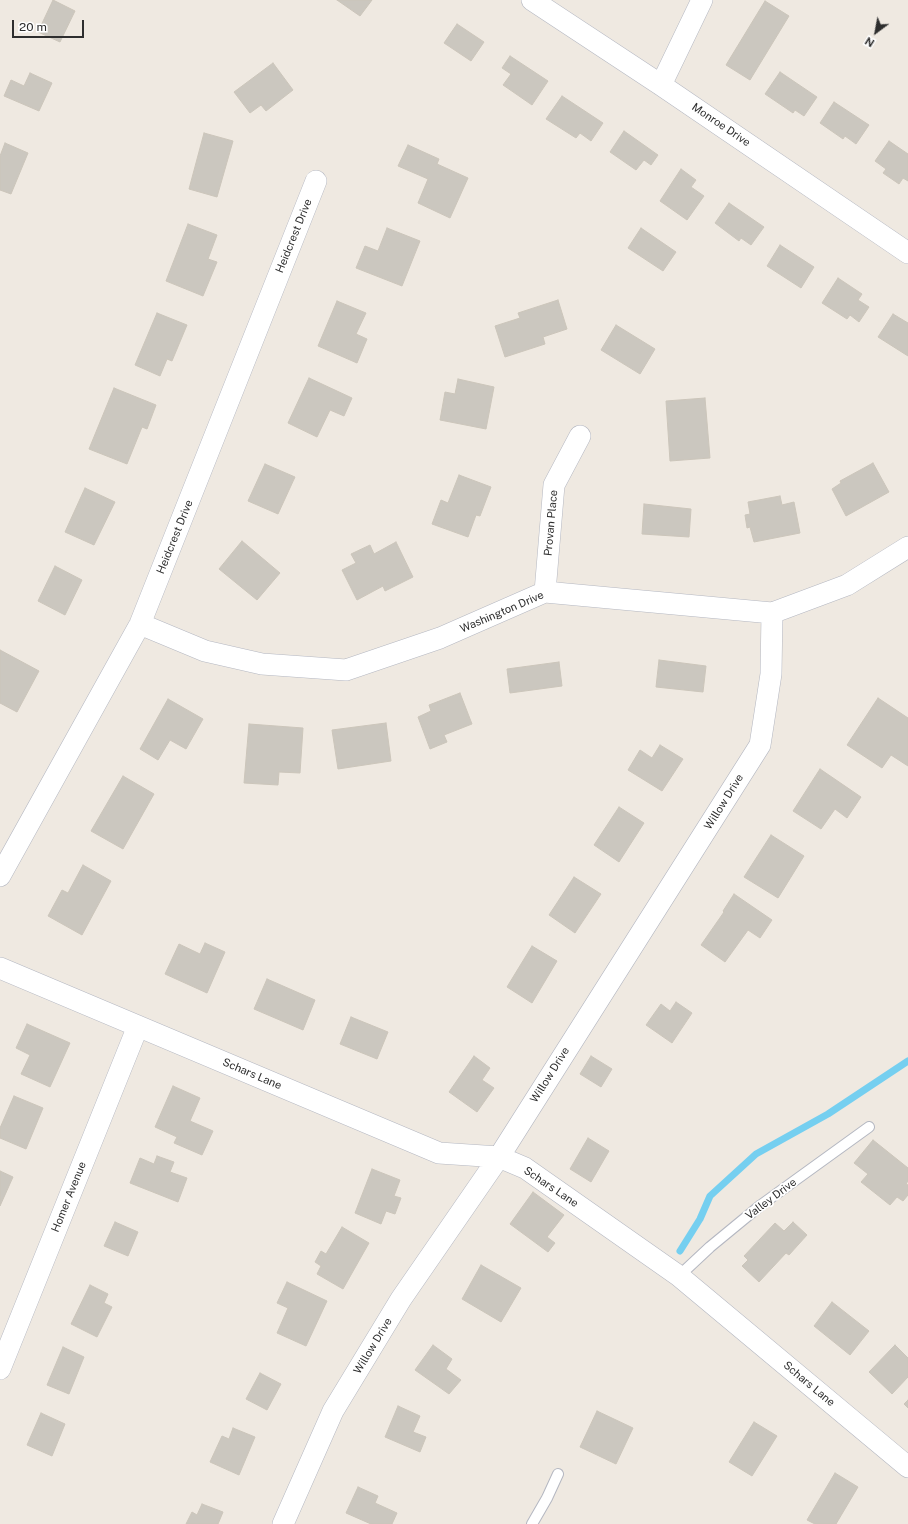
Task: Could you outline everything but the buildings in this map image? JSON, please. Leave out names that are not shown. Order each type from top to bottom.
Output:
[{"type":"street","name":"Monroe Drive","points":[[532,0],[661,85],[908,253]]},
{"type":"street","points":[[661,85],[702,0]]},
{"type":"street","name":"Heidcrest Drive","points":[[0,876],[140,624],[316,181]]},
{"type":"street","name":"Provan Place","points":[[545,592],[554,485],[580,436]]},
{"type":"street","name":"Washington Drive","points":[[140,624],[205,651],[262,664],[346,670],[440,638],[545,592],[772,613],[846,585],[908,547]]},
{"type":"street","name":"Willow Drive","points":[[283,1524],[333,1411],[401,1299],[498,1157],[760,745],[770,674],[772,613]]},
{"type":"street","name":"Schars Lane","points":[[0,968],[439,1153],[498,1157],[525,1168],[679,1276],[908,1467]]},
{"type":"street","name":"Homer Avenue","points":[[0,1369],[138,1026]]},
{"type":"lane","name":"Valley Drive","points":[[679,1276],[710,1247],[762,1205],[868,1127]]},
{"type":"lane","points":[[532,1524],[547,1498],[558,1474]]},
{"type":"waterway","points":[[680,1251],[700,1219],[710,1196],[756,1154],[828,1114],[908,1061]]}]
